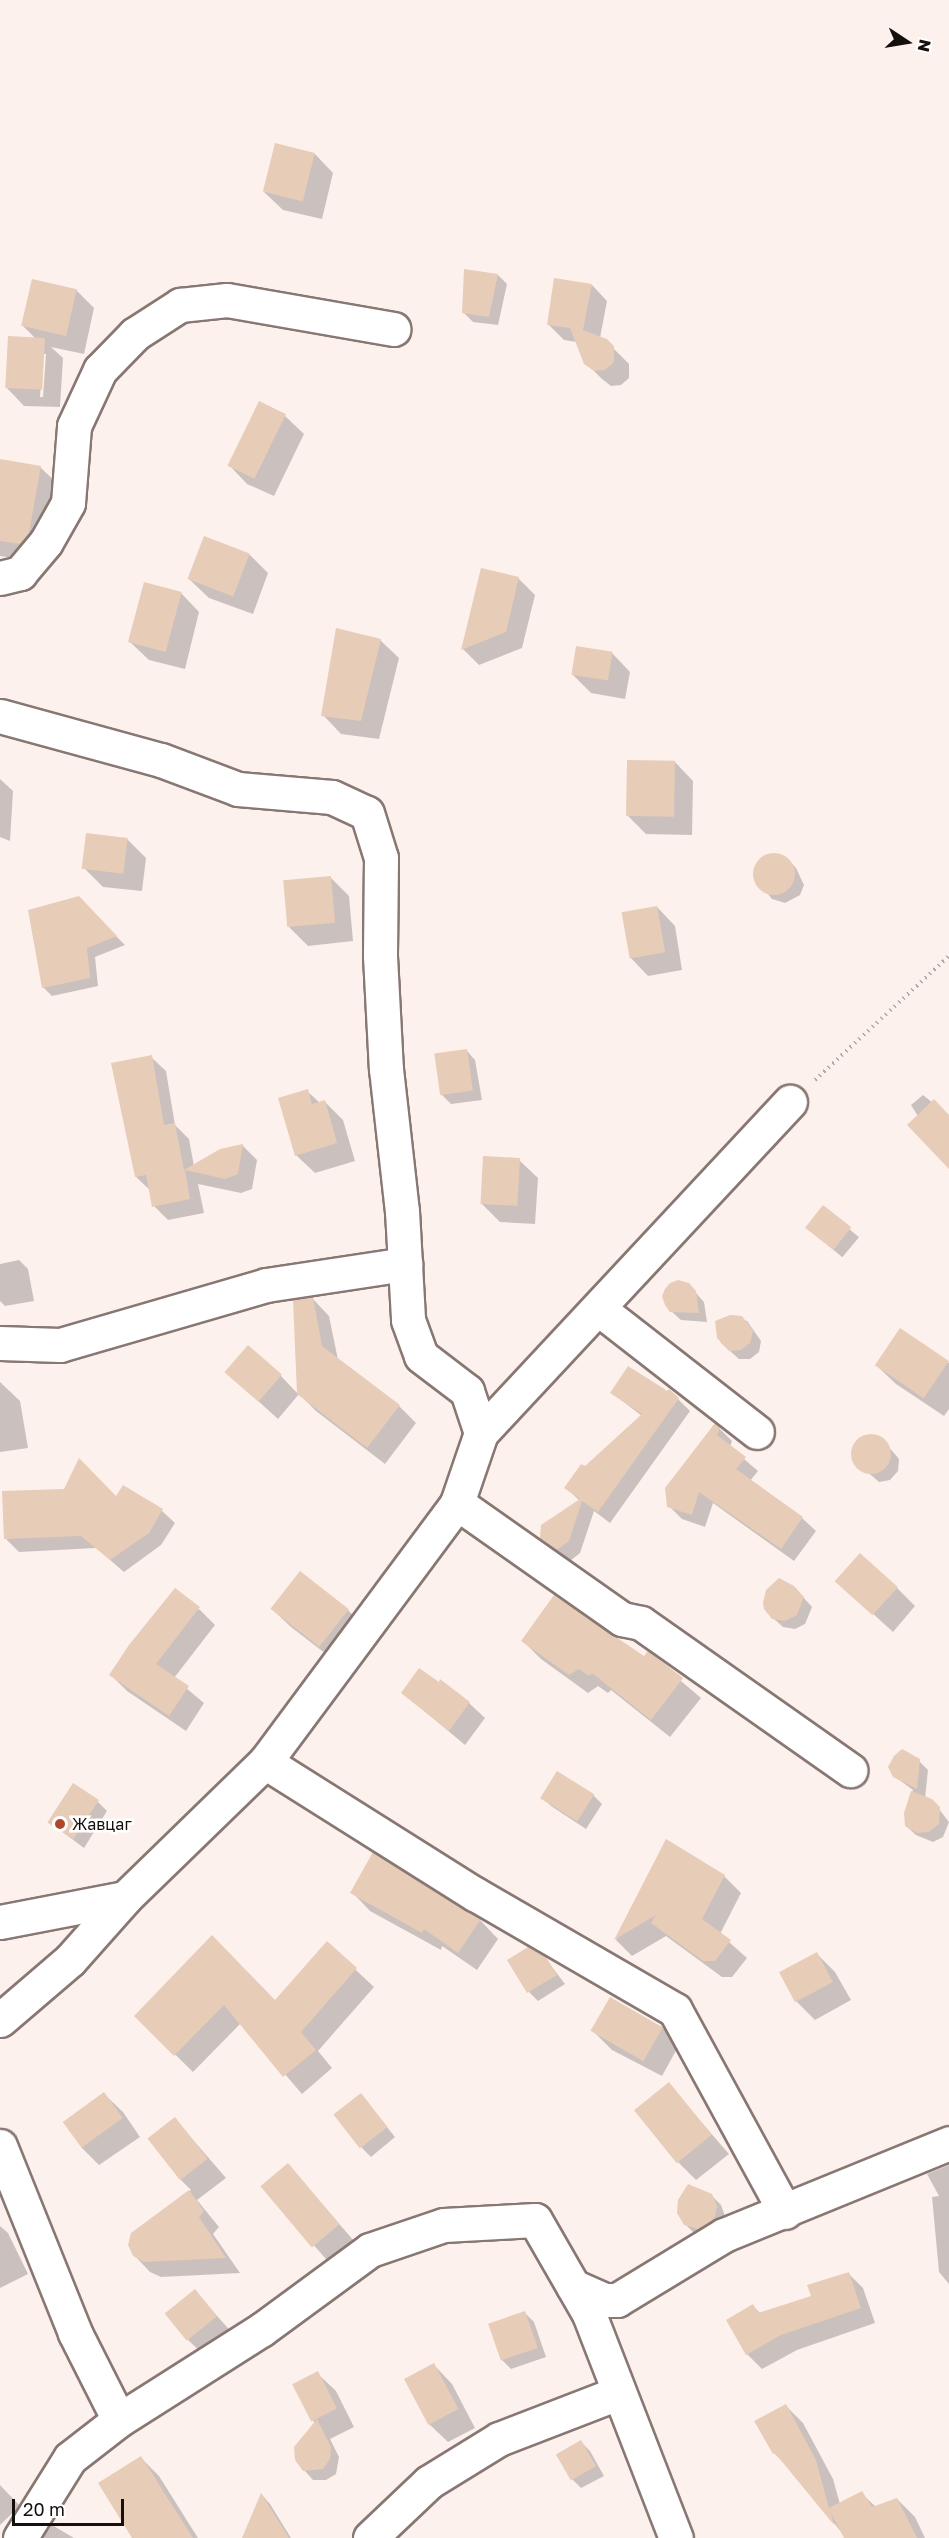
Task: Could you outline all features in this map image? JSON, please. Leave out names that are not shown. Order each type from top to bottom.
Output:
[{"type":"street","points":[[0,578],[20,573],[46,542],[68,503],[74,426],[100,370],[135,334],[144,328],[180,306],[227,300],[394,329]]},
{"type":"street","points":[[0,716],[161,760],[238,789],[332,796],[367,813],[381,858],[380,956],[386,1069],[402,1211],[408,1320],[421,1356],[467,1391],[481,1432]]},
{"type":"street","points":[[0,2020],[70,1960],[125,1898],[265,1762],[457,1503],[481,1432],[790,1102]]},
{"type":"street","points":[[0,1343],[60,1345],[266,1285],[405,1264]]},
{"type":"street","points":[[598,1309],[758,1432]]},
{"type":"street","points":[[457,1503],[622,1619],[641,1623],[850,1770]]},
{"type":"street","points":[[265,1762],[476,1894],[675,2010],[785,2212]]},
{"type":"street","points":[[0,1922],[125,1898]]},
{"type":"street","points":[[573,2286],[604,2300],[617,2300],[724,2235],[949,2143]]},
{"type":"street","points":[[0,2146],[75,2333],[119,2420]]},
{"type":"street","points":[[20,2538],[70,2458],[119,2420],[261,2330],[370,2250],[444,2225],[535,2220],[589,2314],[675,2538]]},
{"type":"street","points":[[370,2538],[429,2482],[499,2439],[618,2393]]},
{"type":"path","points":[[790,1102],[949,956]]},
{"type":"building","points":[[275,143],[315,153],[303,201],[263,192]]},
{"type":"building","points":[[464,269],[498,274],[489,317],[462,313]]},
{"type":"building","points":[[554,278],[592,284],[583,330],[607,339],[614,346],[614,362],[605,370],[594,371],[584,364],[570,328],[547,325]]},
{"type":"building","points":[[32,279],[77,289],[66,336],[21,326]]},
{"type":"building","points":[[8,336],[45,338],[42,390],[5,388]]},
{"type":"building","points":[[259,401],[286,414],[254,479],[227,466]]},
{"type":"building","points":[[0,459],[41,466],[29,533],[20,544],[0,541]]},
{"type":"building","points":[[204,536],[250,554],[233,597],[188,579]]},
{"type":"building","points":[[481,568],[519,577],[506,632],[461,650]]},
{"type":"building","points":[[144,582],[182,592],[166,652],[128,642]]},
{"type":"building","points":[[336,628],[381,639],[361,721],[321,716]]},
{"type":"building","points":[[576,646],[613,652],[608,680],[571,675]]},
{"type":"building","points":[[627,760],[675,761],[674,817],[626,816]]},
{"type":"building","points":[[86,833],[128,838],[123,874],[82,869]]},
{"type":"building","points":[[774,853],[789,859],[795,874],[789,889],[774,895],[759,889],[753,874],[759,859]]},
{"type":"building","points":[[331,876],[335,923],[287,927],[283,880]]},
{"type":"building","points":[[79,896],[117,936],[87,948],[90,978],[42,988],[28,910]]},
{"type":"building","points":[[657,906],[665,952],[630,959],[622,912]]},
{"type":"building","points":[[467,1049],[473,1091],[440,1095],[434,1054]]},
{"type":"building","points":[[152,1055],[164,1125],[175,1123],[184,1170],[220,1149],[243,1144],[238,1174],[225,1179],[185,1170],[190,1199],[152,1207],[146,1175],[135,1177],[111,1063]]},
{"type":"building","points":[[308,1089],[312,1104],[325,1100],[337,1143],[295,1156],[278,1098]]},
{"type":"building","points":[[934,1099],[949,1115],[949,1169],[907,1125]]},
{"type":"building","points":[[483,1156],[520,1158],[517,1206],[480,1204]]},
{"type":"building","points":[[823,1205],[851,1227],[834,1250],[805,1228]]},
{"type":"building","points":[[678,1280],[689,1283],[696,1291],[699,1313],[670,1312],[665,1305],[662,1296],[665,1289],[670,1283]]},
{"type":"building","points":[[313,1297],[322,1346],[400,1405],[367,1448],[297,1394],[293,1300]]},
{"type":"building","points":[[730,1315],[742,1316],[753,1331],[750,1343],[741,1350],[729,1351],[717,1338],[715,1321]]},
{"type":"building","points":[[900,1328],[949,1361],[924,1398],[875,1365]]},
{"type":"building","points":[[248,1345],[282,1375],[258,1402],[224,1372]]},
{"type":"building","points":[[628,1366],[666,1390],[663,1394],[669,1389],[679,1398],[598,1512],[582,1501],[569,1541],[557,1550],[540,1538],[541,1525],[580,1499],[564,1488],[581,1464],[585,1466],[642,1414],[610,1393]]},
{"type":"building","points":[[715,1423],[720,1427],[717,1435],[746,1457],[736,1469],[803,1517],[781,1549],[699,1492],[692,1515],[667,1507],[665,1488]]},
{"type":"building","points":[[871,1434],[885,1440],[891,1454],[885,1468],[871,1474],[857,1468],[851,1454],[857,1440]]},
{"type":"building","points":[[79,1458],[116,1496],[123,1485],[163,1509],[149,1533],[110,1560],[81,1536],[4,1539],[2,1491],[64,1489]]},
{"type":"building","points":[[860,1553],[898,1587],[872,1615],[835,1581]]},
{"type":"building","points":[[300,1571],[349,1609],[319,1647],[270,1609]]},
{"type":"building","points":[[779,1578],[794,1586],[804,1597],[797,1615],[785,1621],[772,1619],[764,1609],[763,1603],[766,1590]]},
{"type":"building","points":[[175,1588],[200,1607],[156,1664],[189,1686],[169,1716],[109,1675],[129,1645]]},
{"type":"building","points":[[554,1595],[644,1656],[648,1651],[683,1678],[651,1720],[592,1673],[589,1676],[579,1669],[569,1675],[521,1641]]},
{"type":"building","points":[[419,1668],[439,1682],[440,1679],[470,1702],[449,1731],[401,1693]]},
{"type":"building","points":[[902,1749],[920,1759],[917,1789],[893,1777],[888,1767],[894,1756]]},
{"type":"building","points":[[557,1771],[594,1794],[577,1821],[540,1798]]},
{"type":"building","points":[[73,1783],[99,1800],[73,1839],[47,1822]]},
{"type":"building","points":[[911,1791],[932,1799],[940,1807],[939,1824],[929,1832],[917,1833],[905,1826],[904,1813]]},
{"type":"building","points":[[666,1839],[725,1875],[702,1919],[731,1940],[715,1961],[703,1961],[651,1923],[656,1915],[614,1940]]},
{"type":"building","points":[[373,1852],[481,1919],[458,1953],[424,1929],[422,1933],[350,1893]]},
{"type":"building","points":[[212,1935],[275,2000],[327,1941],[357,1968],[301,2032],[316,2050],[283,2077],[224,2005],[174,2056],[134,2016]]},
{"type":"building","points":[[528,1947],[546,1957],[557,1975],[527,1993],[507,1960]]},
{"type":"building","points":[[817,1952],[833,1982],[795,2002],[779,1972]]},
{"type":"building","points":[[610,1997],[663,2028],[643,2061],[591,2031]]},
{"type":"building","points":[[669,2082],[712,2135],[677,2163],[634,2110]]},
{"type":"building","points":[[104,2092],[123,2118],[82,2148],[63,2122]]},
{"type":"building","points":[[361,2093],[387,2127],[360,2148],[333,2115]]},
{"type":"building","points":[[175,2117],[208,2159],[180,2180],[147,2139]]},
{"type":"building","points":[[288,2163],[339,2224],[312,2247],[260,2186]]},
{"type":"building","points":[[688,2184],[712,2194],[717,2206],[714,2219],[698,2229],[684,2225],[677,2213],[678,2200]]},
{"type":"building","points":[[189,2190],[204,2211],[199,2217],[226,2258],[144,2262],[133,2256],[128,2245],[131,2233]]},
{"type":"building","points":[[849,2272],[861,2308],[781,2335],[746,2355],[726,2320],[753,2304],[758,2313],[811,2296],[807,2285]]},
{"type":"building","points":[[195,2289],[217,2316],[187,2341],[165,2314]]},
{"type":"building","points":[[525,2311],[538,2348],[501,2361],[488,2324]]},
{"type":"building","points":[[434,2363],[458,2409],[428,2425],[404,2379]]},
{"type":"building","points":[[318,2371],[337,2408],[311,2422],[292,2384]]},
{"type":"building","points":[[786,2404],[816,2460],[829,2508],[862,2491],[872,2507],[897,2498],[917,2538],[844,2538],[831,2513],[834,2525],[775,2453],[773,2454],[754,2421]]},
{"type":"building","points":[[317,2419],[331,2447],[330,2459],[323,2469],[303,2471],[295,2460],[294,2447]]},
{"type":"building","points":[[581,2440],[596,2466],[571,2480],[556,2454]]},
{"type":"building","points":[[141,2456],[193,2538],[132,2538],[98,2483]]},
{"type":"building","points":[[261,2493],[289,2538],[242,2538]]},
{"type":"place","name":"Жавцаг","points":[[60,1824]]}]
